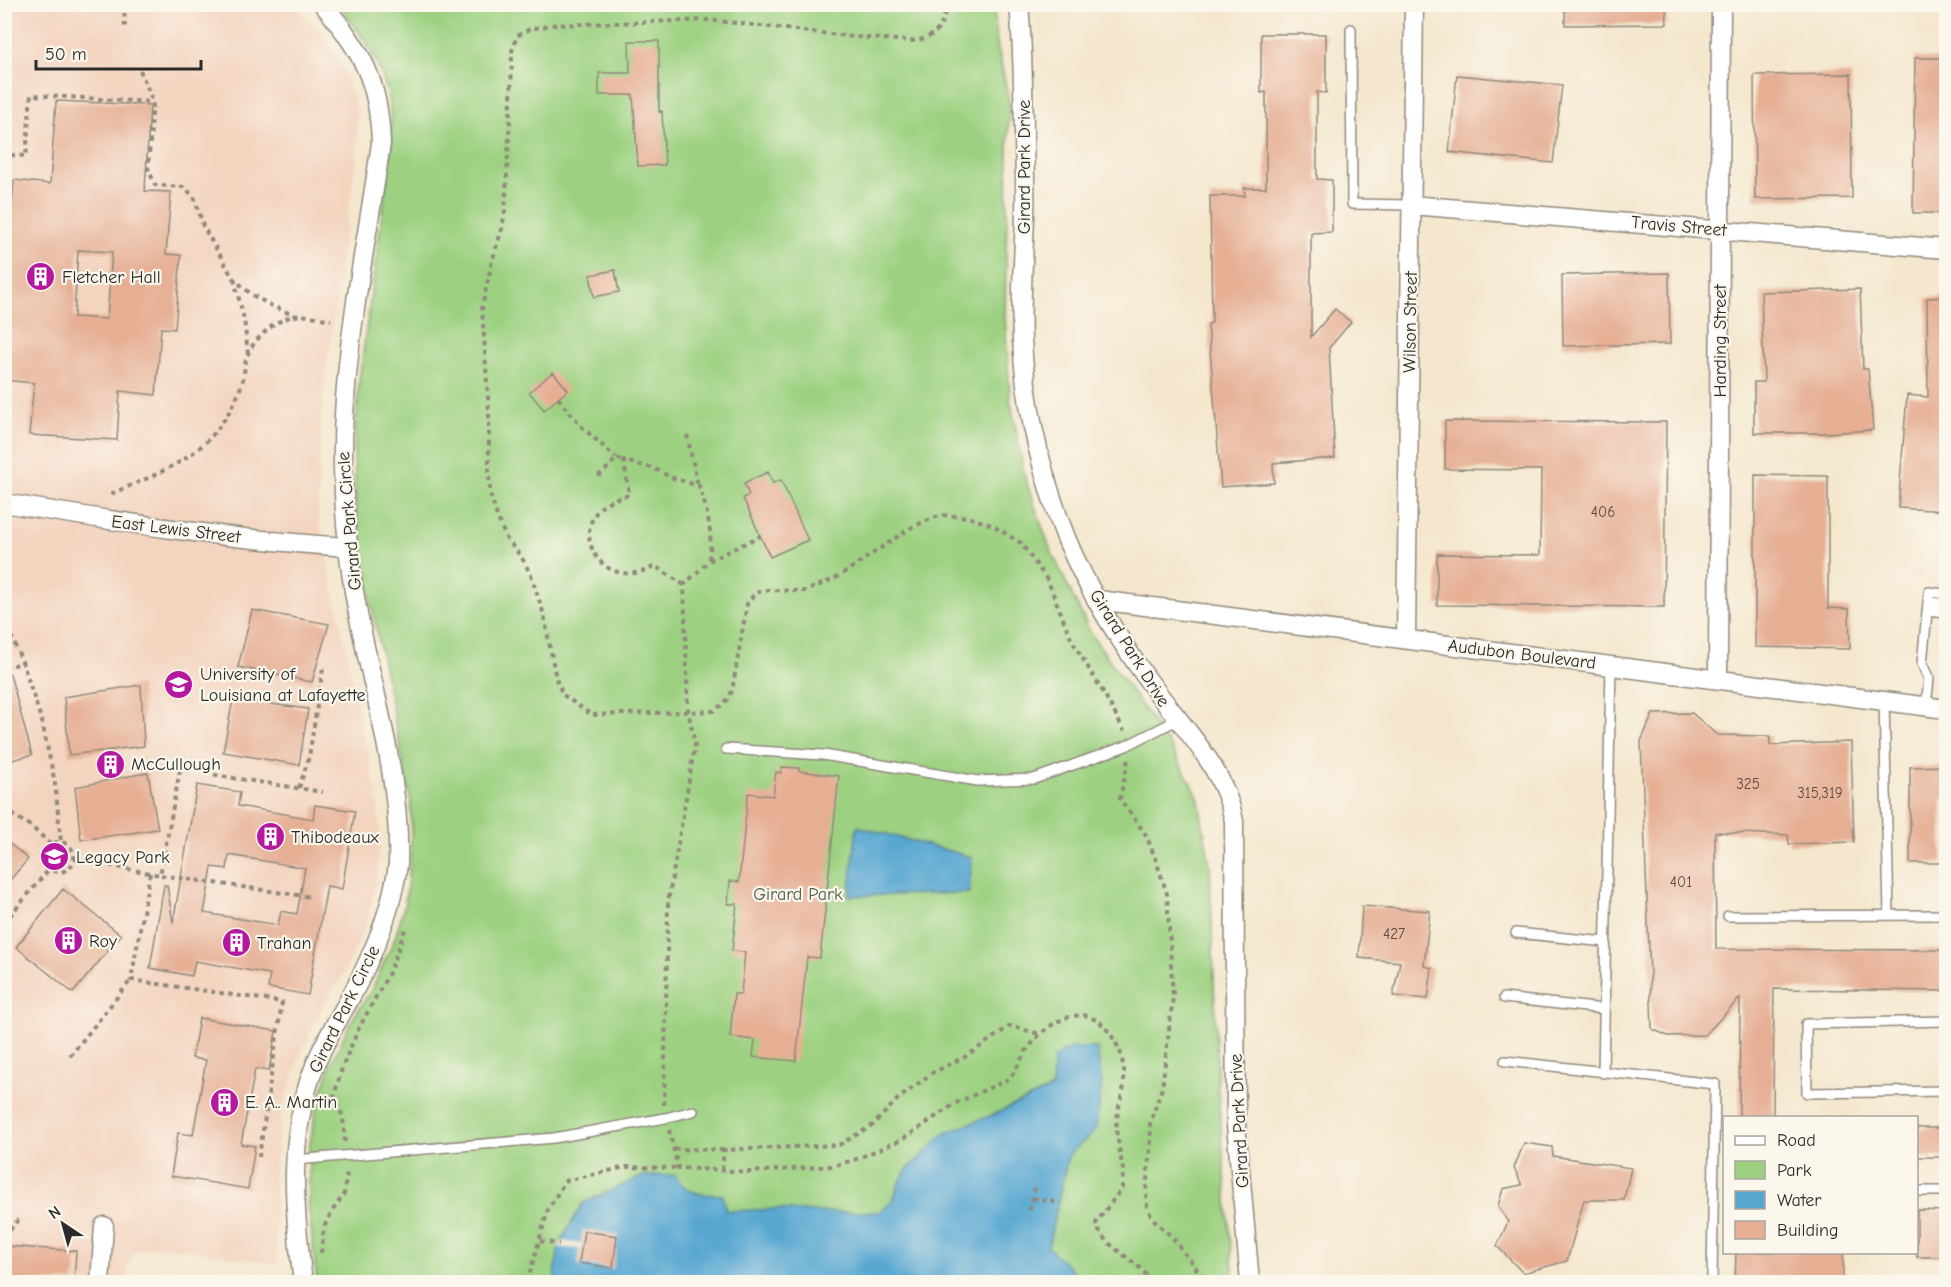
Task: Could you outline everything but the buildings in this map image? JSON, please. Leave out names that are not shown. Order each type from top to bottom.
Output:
[{"type":"street","name":"Girard Park Circle","points":[[303,1282],[295,1194],[295,1160],[304,1096],[325,1042],[372,953],[386,917],[398,864],[398,817],[357,607],[348,547],[342,456],[344,399],[381,143],[380,124],[374,85],[368,70],[345,32],[323,4]]},
{"type":"street","name":"Girard Park Drive","points":[[1020,4],[1023,40],[1025,210],[1022,340],[1026,381],[1040,459],[1060,522],[1098,600],[1147,678],[1206,755],[1224,784],[1234,821],[1236,1125],[1250,1282]]},
{"type":"street","name":"Wilson Street","points":[[1406,639],[1414,4]]},
{"type":"street","name":"Harding Street","points":[[1718,678],[1721,4]]},
{"type":"street","name":"Travis Street","points":[[1411,205],[1947,249]]},
{"type":"street","name":"East Lewis Street","points":[[4,503],[187,531],[304,545],[348,547]]},
{"type":"street","name":"Audubon Boulevard","points":[[1098,600],[1947,709]]},
{"type":"street","points":[[100,1282],[104,1226]]},
{"type":"lane","points":[[1351,29],[1352,204],[1411,205]]},
{"type":"lane","points":[[1926,706],[1929,679],[1922,664],[1929,592],[1947,594]]},
{"type":"lane","points":[[1928,606],[1947,604]]},
{"type":"lane","points":[[1928,606],[1947,613]]},
{"type":"lane","points":[[1603,1073],[1611,665]]},
{"type":"lane","points":[[1884,700],[1889,915]]},
{"type":"lane","points":[[726,748],[823,755],[978,781],[1034,779],[1126,746],[1178,720]]},
{"type":"lane","points":[[1728,916],[1947,915]]},
{"type":"lane","points":[[1516,933],[1606,942]]},
{"type":"lane","points":[[1504,998],[1604,1009]]},
{"type":"lane","points":[[1947,1021],[1806,1024],[1807,1093],[1947,1091]]},
{"type":"lane","points":[[1505,1061],[1715,1084],[1712,1282]]},
{"type":"lane","points":[[295,1160],[554,1138],[693,1111]]},
{"type":"lane","points":[[1714,1189],[1723,1189]]},
{"type":"lane","points":[[1918,1191],[1947,1191]]},
{"type":"path","points":[[124,4],[125,31]]},
{"type":"path","points":[[948,4],[941,26],[934,34],[912,41],[855,37],[710,20],[552,25],[530,29],[517,36],[512,51],[506,211],[482,309],[489,412],[489,474],[494,505],[506,538],[522,558],[531,575],[544,615],[556,680],[563,695],[592,715],[712,711],[725,703],[732,691],[747,604],[755,593],[766,590],[806,591],[838,577],[912,527],[941,515],[956,515],[992,525],[1021,543],[1048,581],[1072,641],[1105,695],[1124,732],[1128,760],[1120,799],[1146,835],[1167,894],[1173,997],[1162,1088],[1150,1123],[1147,1208],[1152,1218],[1184,1251],[1207,1282]]},
{"type":"path","points":[[111,494],[168,468],[194,453],[215,431],[231,409],[243,382],[248,355],[244,319],[233,278],[203,226],[194,196],[183,187],[154,185],[148,168],[153,102],[140,70]]},
{"type":"path","points":[[4,161],[7,155],[26,156],[31,95],[153,102]]},
{"type":"path","points":[[233,278],[252,295],[296,316],[331,320]]},
{"type":"path","points":[[248,355],[263,334],[278,321],[296,316]]},
{"type":"path","points":[[558,398],[582,427],[616,458],[654,468],[670,477],[699,486]]},
{"type":"path","points":[[687,435],[699,486],[710,518],[712,540],[709,561]]},
{"type":"path","points":[[598,476],[616,458]]},
{"type":"path","points":[[624,461],[628,495],[611,499],[598,509],[589,524],[590,545],[595,555],[612,571],[634,574],[655,566],[684,585]]},
{"type":"path","points":[[678,1168],[665,1118],[664,1098],[668,902],[694,759],[688,710],[684,585],[709,561],[760,536]]},
{"type":"path","points":[[4,618],[23,664],[44,732],[55,783],[61,842]]},
{"type":"path","points":[[4,666],[23,664]]},
{"type":"path","points":[[299,788],[309,757],[323,668]]},
{"type":"path","points":[[160,875],[180,770]]},
{"type":"path","points":[[214,775],[323,792]]},
{"type":"path","points":[[4,809],[29,825],[51,844]]},
{"type":"path","points":[[61,842],[66,843],[72,850],[74,859],[66,870],[57,871],[50,868],[45,852],[51,844],[61,842]]},
{"type":"path","points":[[74,859],[160,875],[311,897]]},
{"type":"path","points":[[4,923],[50,868]]},
{"type":"path","points":[[70,1056],[131,980],[150,873]]},
{"type":"path","points":[[131,980],[282,1002],[259,1157]]},
{"type":"path","points":[[527,1282],[548,1210],[565,1181],[626,1167],[750,1172],[832,1166],[903,1139],[956,1103],[1009,1079],[1025,1052],[1040,1034],[1056,1022],[1071,1016],[1084,1015],[1099,1021],[1110,1033],[1120,1050],[1124,1069],[1124,1086],[1116,1129],[1123,1170],[1122,1188],[1096,1223],[1099,1232],[1129,1260],[1146,1271],[1151,1282]]},
{"type":"path","points":[[674,1149],[724,1150],[839,1145],[873,1125],[898,1099],[932,1073],[965,1057],[1010,1026],[1040,1034]]},
{"type":"path","points":[[722,1170],[724,1150]]},
{"type":"path","points":[[1030,1210],[1035,1185]]},
{"type":"path","points":[[1032,1198],[1060,1203]]},
{"type":"path","points":[[4,1237],[19,1219]]},
{"type":"path","points":[[540,1241],[559,1244]]},
{"type":"shaded area","name":"University of Louisiana at Lafayette","points":[[5,5],[295,5],[324,36],[343,67],[357,109],[357,155],[321,414],[318,515],[376,792],[381,837],[376,881],[367,923],[345,971],[321,1010],[298,1061],[282,1110],[274,1173],[277,1264],[168,1247],[150,1247],[135,1251],[127,1267],[126,1282],[5,1282]]},
{"type":"green space","name":"Girard Park","points":[[339,5],[994,5],[997,43],[1009,102],[1005,317],[1010,399],[1025,478],[1050,549],[1091,634],[1170,746],[1198,796],[1210,866],[1218,1093],[1234,1282],[317,1282],[309,1210],[309,1149],[317,1105],[332,1062],[349,1025],[373,987],[395,938],[405,903],[411,854],[411,802],[357,532],[354,454],[359,381],[391,149],[390,109],[377,63],[360,33]]},
{"type":"water","points":[[857,826],[972,857],[969,893],[849,896]]},
{"type":"water","points":[[1070,1048],[1097,1048],[1102,1083],[1096,1130],[1068,1156],[1048,1247],[1084,1282],[554,1282],[559,1244],[583,1203],[643,1176],[675,1175],[685,1187],[696,1193],[723,1195],[726,1211],[778,1209],[813,1212],[879,1212],[893,1201],[897,1187],[906,1171],[945,1133],[1052,1088],[1054,1057]]},
{"type":"pier","points":[[583,1230],[618,1235],[613,1269],[578,1264],[580,1249],[558,1247],[561,1241],[581,1244]]},
{"type":"place","name":"Fletcher Hall","points":[[41,277]]},
{"type":"place","name":"University of Louisiana at Lafayette","points":[[179,684]]},
{"type":"place","name":"McCullough","points":[[110,764]]},
{"type":"place","name":"Thibodeaux","points":[[270,837]]},
{"type":"place","name":"Legacy Park","points":[[55,857]]},
{"type":"place","name":"Roy","points":[[68,941]]},
{"type":"place","name":"Trahan","points":[[236,943]]},
{"type":"place","name":"E. A.. Martin","points":[[224,1102]]}]
